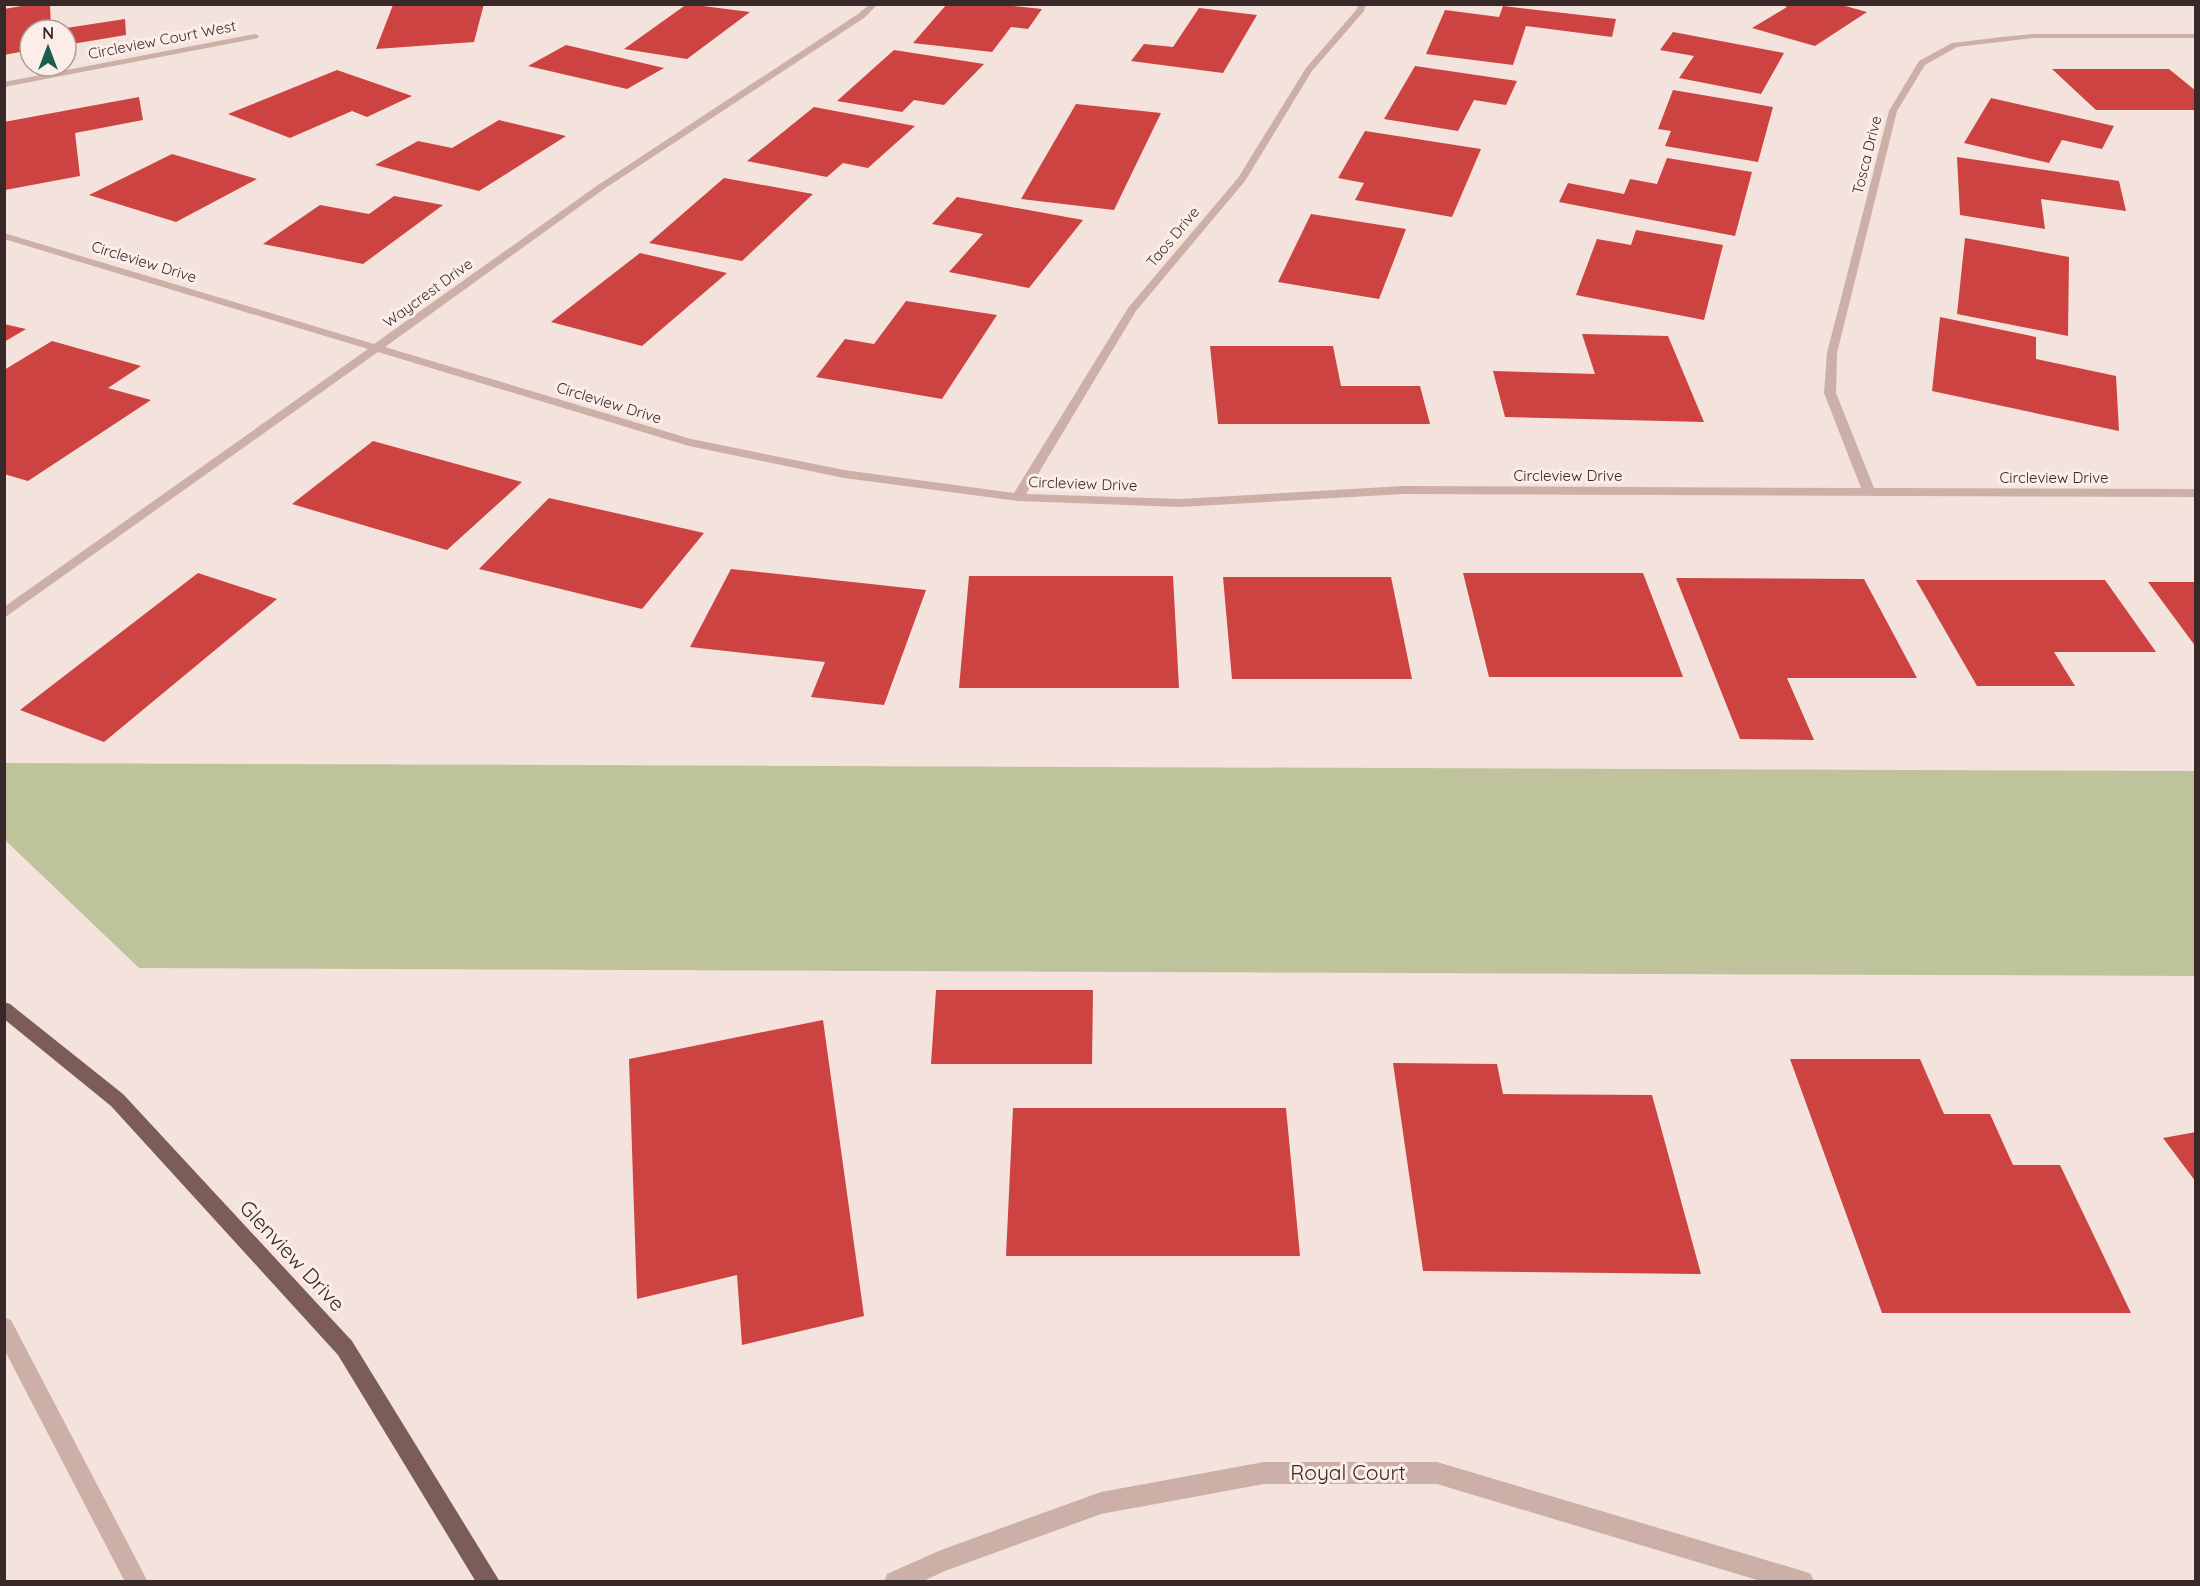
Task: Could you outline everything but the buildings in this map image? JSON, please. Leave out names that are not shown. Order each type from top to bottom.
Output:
[{"type":"main road","name":"Glenview Drive","points":[[4,1010],[117,1100],[345,1348],[489,1581]]},
{"type":"street","name":"Waycrest Drive","points":[[4,614],[601,187],[861,16],[875,4]]},
{"type":"street","name":"Taos Drive","points":[[1018,497],[1132,310],[1242,179],[1309,69],[1361,9],[1362,4]]},
{"type":"street","name":"Circleview Court West","points":[[4,86],[255,36]]},
{"type":"street","name":"Tosca Drive","points":[[1869,492],[1830,393],[1832,353],[1893,111],[1922,63],[1955,45],[2002,39],[2033,36],[2196,36]]},
{"type":"street","name":"Circleview Drive","points":[[4,236],[690,442],[844,474],[1018,497],[1180,503],[1403,490],[2196,493]]},
{"type":"street","points":[[4,1327],[137,1581]]},
{"type":"street","name":"Royal Court","points":[[895,1581],[941,1560],[1101,1503],[1264,1473],[1437,1473],[1803,1581]]},
{"type":"green space","points":[[4,763],[2195,771],[2195,976],[139,968],[5,840]]}]
